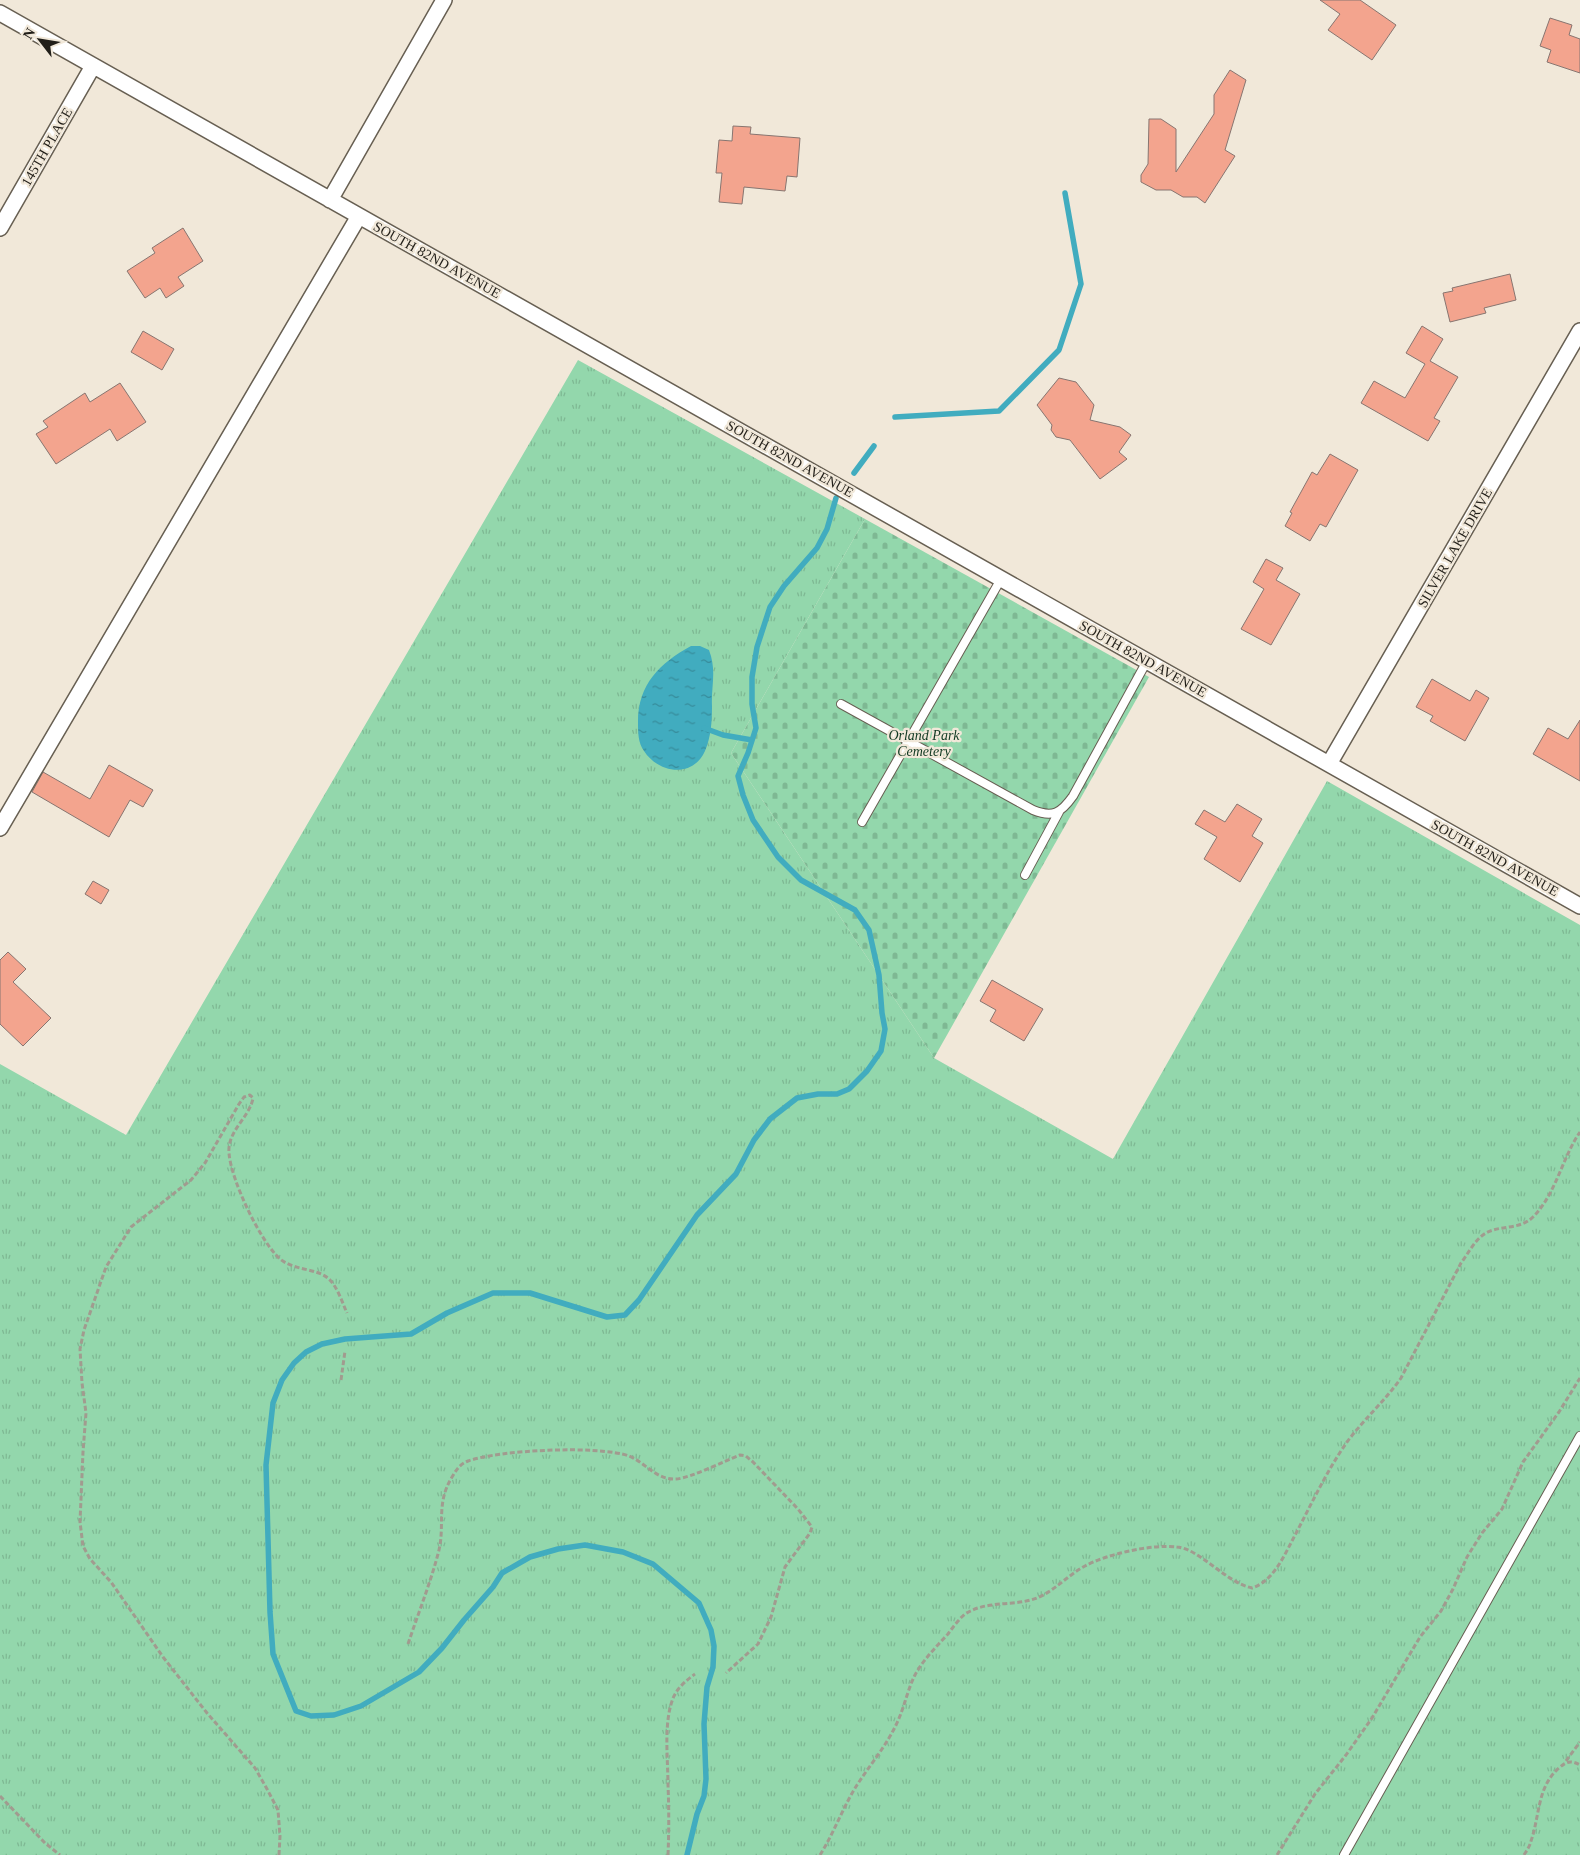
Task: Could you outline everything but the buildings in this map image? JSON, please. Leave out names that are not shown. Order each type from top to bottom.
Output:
[{"type":"street","points":[[330,200],[444,0]]},
{"type":"street","name":"SOUTH 82ND AVENUE","points":[[0,13],[1580,906]]},
{"type":"street","name":"145TH PLACE","points":[[0,228],[93,66]]},
{"type":"street","points":[[0,828],[359,216]]},
{"type":"street","name":"SILVER LAKE DRIVE","points":[[1329,764],[1580,331]]},
{"type":"lane","points":[[862,822],[1001,579]]},
{"type":"lane","points":[[1025,875],[1059,812],[1073,796],[1147,661]]},
{"type":"lane","points":[[841,704],[1033,810],[1043,814],[1059,812]]},
{"type":"lane","points":[[1344,1855],[1580,1436]]},
{"type":"path","points":[[279,1855],[278,1810],[254,1768],[207,1714],[163,1657],[111,1582],[90,1559],[83,1546],[80,1522],[86,1413],[80,1349],[84,1330],[106,1267],[118,1246],[131,1227],[142,1217],[191,1180],[205,1163],[239,1104],[244,1097],[250,1095],[254,1098],[252,1106],[234,1134],[229,1153],[234,1176],[245,1204],[272,1250],[281,1259],[290,1264],[303,1270],[318,1272],[328,1278],[335,1287],[347,1313]]},
{"type":"path","points":[[820,1855],[856,1786],[886,1743],[896,1725],[916,1674],[930,1653],[963,1616],[994,1604],[1020,1603],[1034,1600],[1046,1594],[1086,1565],[1148,1547],[1179,1547],[1189,1551],[1227,1577],[1245,1586],[1252,1588],[1266,1581],[1274,1572],[1289,1547],[1335,1460],[1361,1424],[1390,1394],[1401,1378],[1461,1263],[1473,1246],[1487,1233],[1523,1224],[1534,1216],[1550,1193],[1580,1132]]},
{"type":"path","points":[[341,1380],[345,1351]]},
{"type":"path","points":[[1277,1855],[1315,1794],[1372,1718],[1420,1637],[1441,1611],[1467,1556],[1502,1509],[1523,1462],[1559,1412],[1580,1378]]},
{"type":"path","points":[[408,1644],[439,1552],[442,1534],[441,1504],[446,1488],[458,1467],[467,1462],[500,1454],[538,1450],[603,1451],[630,1457],[660,1476],[676,1479],[740,1455],[746,1456],[753,1462],[812,1526],[810,1534],[786,1566],[771,1617],[758,1644],[726,1673]]},
{"type":"path","points":[[668,1855],[667,1732],[674,1695],[685,1681],[695,1674]]},
{"type":"path","points":[[1524,1855],[1532,1840],[1541,1795],[1556,1770],[1566,1762],[1580,1742]]},
{"type":"path","points":[[1566,1762],[1572,1761],[1580,1765]]},
{"type":"path","points":[[0,1796],[45,1843],[60,1855]]},
{"type":"green space","points":[[578,360],[865,519],[731,753],[934,1058],[1113,1159],[1327,781],[1580,925],[1580,1855],[0,1855],[0,1064],[126,1135]]},
{"type":"green space","name":"Orland Park Cemetery","points":[[865,519],[1149,677],[934,1058],[731,753]]},
{"type":"water","points":[[691,646],[700,646],[709,650],[713,665],[711,729],[707,746],[700,760],[693,766],[676,770],[667,768],[650,759],[642,748],[638,733],[639,709],[642,696],[653,676],[661,667]]},
{"type":"waterway","points":[[895,417],[999,411],[1059,350],[1081,284],[1065,193]]},
{"type":"waterway","points":[[854,473],[874,446]]},
{"type":"waterway","points":[[687,1855],[697,1814],[704,1796],[706,1779],[704,1724],[707,1687],[713,1667],[714,1646],[711,1630],[699,1603],[653,1564],[623,1552],[585,1545],[558,1549],[530,1557],[502,1573],[493,1587],[442,1648],[419,1672],[361,1706],[334,1715],[311,1716],[296,1711],[273,1654],[266,1465],[273,1403],[282,1380],[294,1363],[306,1352],[322,1344],[345,1339],[411,1334],[447,1313],[493,1293],[530,1293],[607,1317],[625,1315],[639,1300],[697,1215],[736,1174],[754,1140],[770,1119],[797,1098],[818,1094],[837,1094],[849,1089],[867,1071],[881,1051],[885,1029],[879,975],[869,930],[855,910],[801,880],[778,857],[753,820],[738,776],[756,728],[752,704],[752,677],[757,647],[770,607],[784,586],[817,548],[827,529],[836,498]]},
{"type":"waterway","points":[[704,728],[723,735],[752,740]]}]
